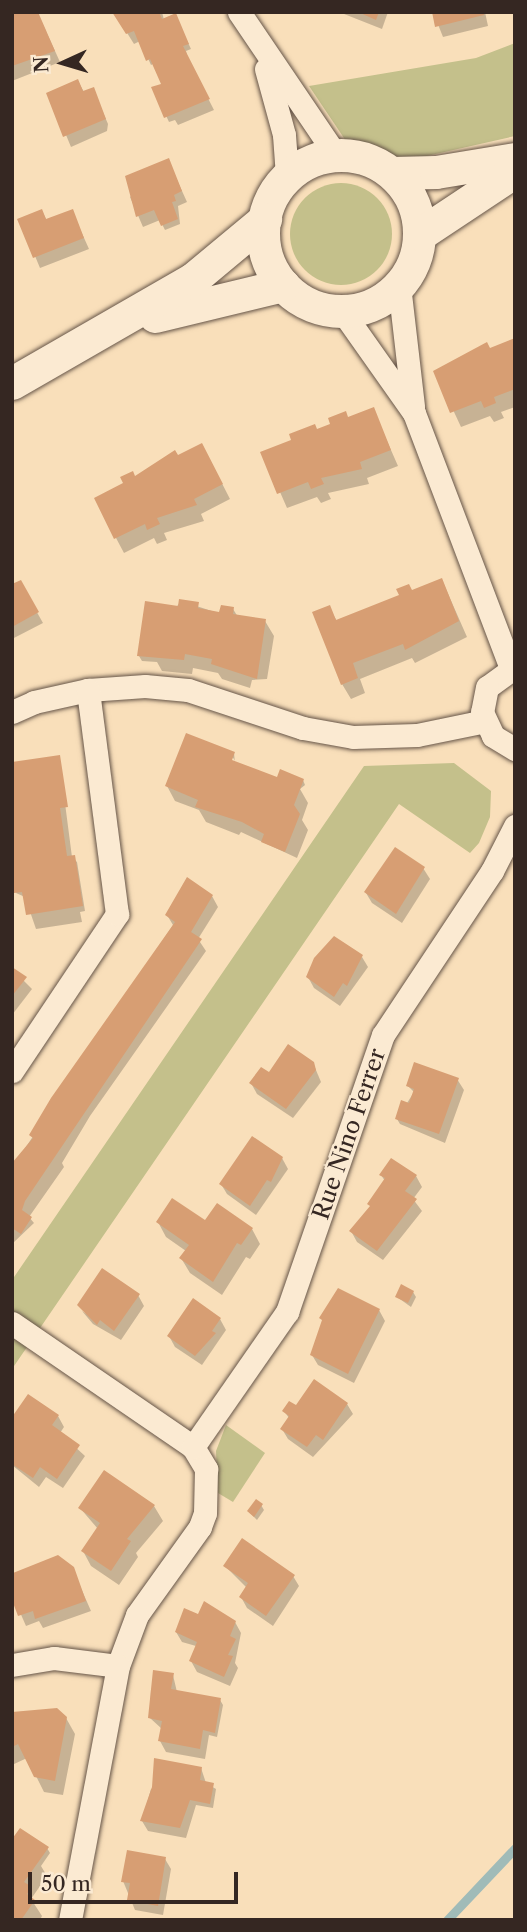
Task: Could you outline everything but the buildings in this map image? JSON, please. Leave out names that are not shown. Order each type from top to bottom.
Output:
[{"type":"main road","points":[[336,155],[373,161],[392,173],[417,211],[420,234],[416,257],[399,285],[369,306],[342,311],[302,300],[283,285],[270,266],[265,219],[272,196],[287,176],[306,162],[336,155]]},
{"type":"main road","points":[[392,173],[436,172],[515,159]]},
{"type":"main road","points":[[420,234],[515,171]]},
{"type":"main road","points":[[12,383],[112,329],[193,279],[265,219]]},
{"type":"main road","points":[[112,329],[283,285]]},
{"type":"street","points":[[239,12],[336,155]]},
{"type":"street","points":[[256,40],[278,112],[287,176]]},
{"type":"street","points":[[399,285],[414,413]]},
{"type":"street","points":[[342,311],[414,413],[513,668],[487,687],[485,721],[493,736],[515,750]]},
{"type":"street","points":[[12,712],[34,702],[88,690],[145,686],[187,690],[303,728],[353,737],[417,735],[485,721]]},
{"type":"street","points":[[12,1071],[117,914],[88,690]]},
{"type":"street","name":"Rue Nino Ferrer","points":[[193,1447],[287,1312],[383,1035],[492,870],[515,826]]},
{"type":"street","points":[[12,1323],[193,1447],[206,1469],[202,1520],[137,1615],[118,1665],[71,1920]]},
{"type":"street","points":[[12,1665],[54,1658],[118,1665]]},
{"type":"shaded area","points":[[515,43],[515,136],[409,160],[348,144],[309,86],[476,58]]},
{"type":"shaded area","points":[[341,183],[361,187],[377,198],[388,214],[392,234],[388,254],[377,270],[361,281],[341,285],[321,281],[305,270],[294,254],[290,234],[294,214],[305,198],[321,187]]},
{"type":"shaded area","points":[[454,763],[491,791],[490,817],[479,843],[470,853],[399,804],[12,1369],[12,1280],[364,766]]},
{"type":"shaded area","points":[[226,1425],[265,1453],[233,1502],[218,1493],[216,1451]]},
{"type":"waterway","points":[[447,1920],[515,1848]]}]
